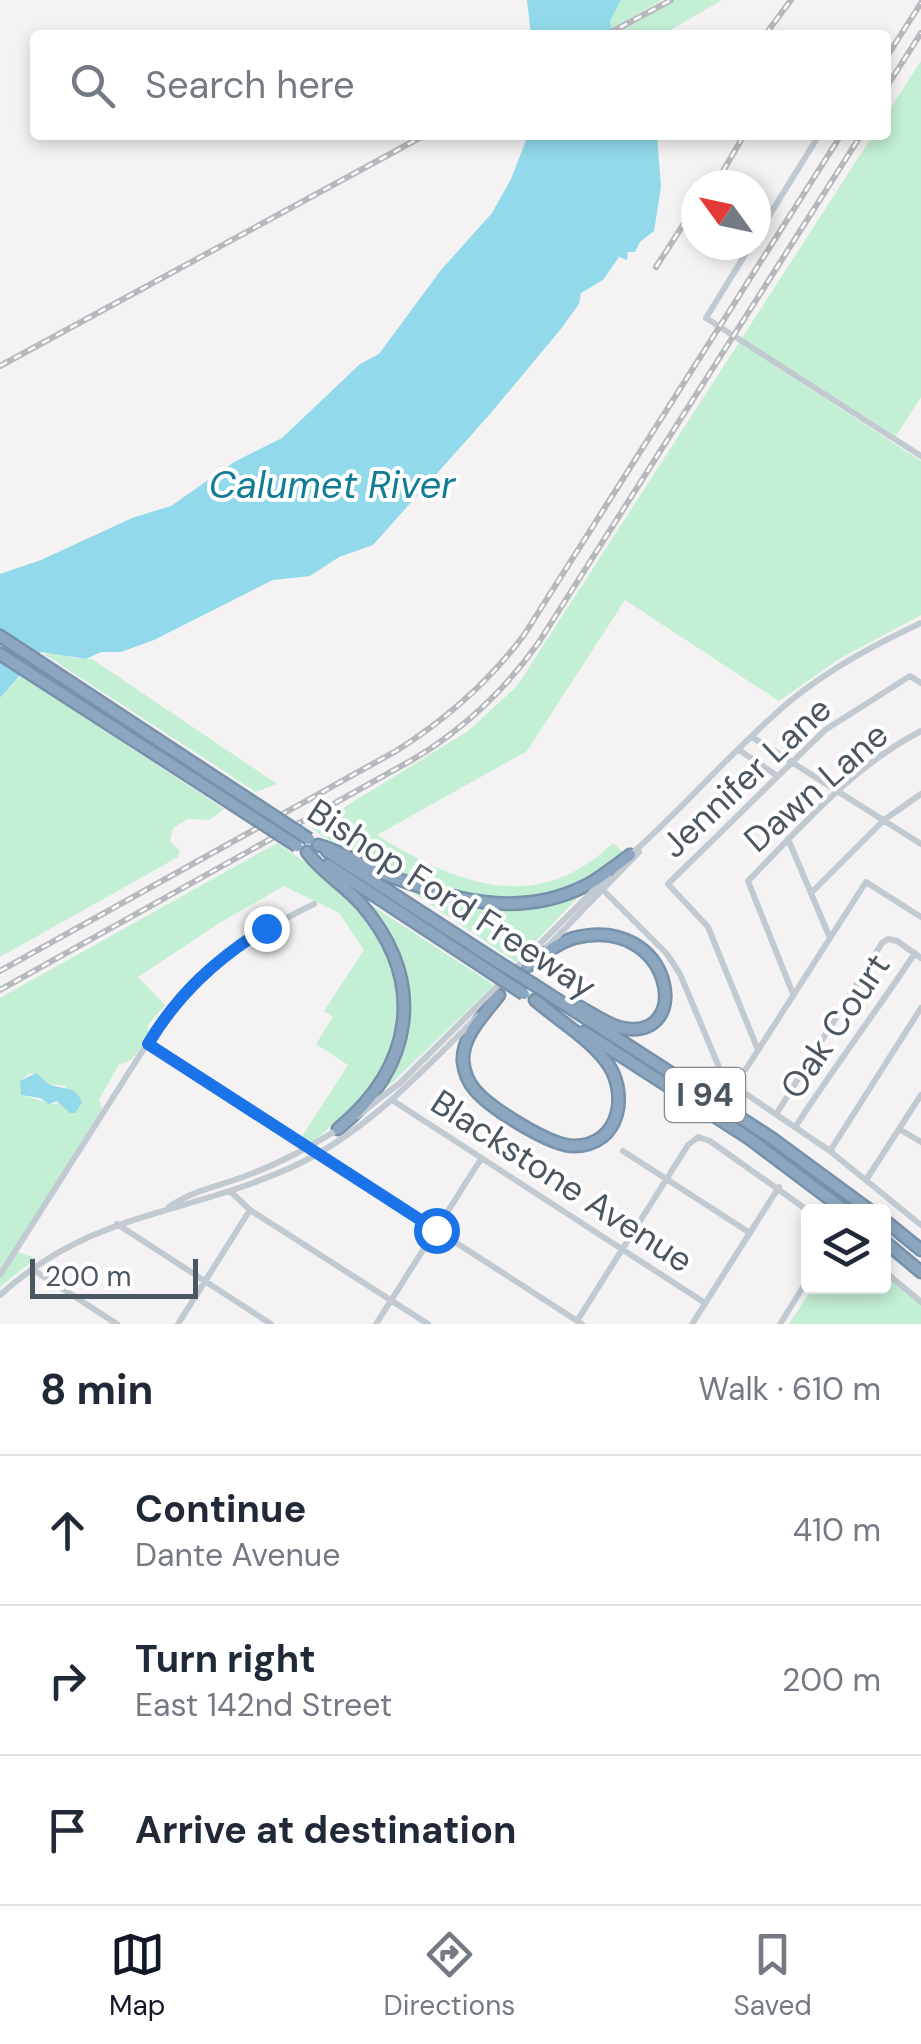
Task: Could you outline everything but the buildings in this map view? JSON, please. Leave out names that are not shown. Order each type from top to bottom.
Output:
[{"type":"highway","name":"Bishop Ford Freeway","points":[[0,636],[222,782],[489,971],[750,1138],[837,1204]]},
{"type":"highway","name":"Bishop Ford Freeway","points":[[0,654],[209,789],[498,962],[770,1136],[861,1204]]},
{"type":"highway","points":[[308,845],[338,850],[377,871],[437,893],[484,904],[514,905],[571,892],[630,855]]},
{"type":"highway","points":[[308,845],[318,867],[346,888],[371,916],[394,955],[403,990],[402,1030],[390,1069],[372,1097],[338,1130]]},
{"type":"highway","points":[[528,966],[573,938],[616,937],[648,956],[662,971],[666,994],[656,1018],[631,1029],[618,1028],[537,987]]},
{"type":"highway","points":[[499,994],[467,1040],[463,1060],[469,1082],[486,1100],[550,1141],[579,1146],[595,1142],[618,1116],[620,1091],[616,1077],[596,1050],[529,997]]},
{"type":"highway","points":[[891,1226],[921,1250]]},
{"type":"highway","points":[[891,1246],[921,1272]]},
{"type":"street","points":[[771,213],[816,140]]},
{"type":"street","points":[[742,260],[706,318],[921,456]]},
{"type":"street","points":[[0,1295],[68,1245],[116,1224],[231,1192],[294,1166],[400,1083],[787,704],[836,668],[921,623]]},
{"type":"street","name":"Jennifer Lane","points":[[758,1050],[708,926],[668,884],[825,730],[910,676],[921,683]]},
{"type":"street","name":"Dawn Lane","points":[[793,994],[748,880],[837,791],[872,762],[921,731]]},
{"type":"street","points":[[752,736],[921,844]]},
{"type":"street","points":[[739,750],[776,775]]},
{"type":"street","points":[[811,893],[884,820],[921,794]]},
{"type":"street","points":[[788,839],[830,938]]},
{"type":"street","points":[[169,1207],[185,1194],[224,1184],[312,1150],[356,1128],[392,1100],[528,966],[646,842]]},
{"type":"street","points":[[746,1069],[866,882],[921,918]]},
{"type":"street","points":[[600,888],[668,954],[724,1079],[830,1151],[921,1224]]},
{"type":"street","points":[[0,1276],[181,996],[214,964],[266,928],[314,904]]},
{"type":"street","points":[[776,1113],[852,989],[888,939],[918,956]]},
{"type":"street","name":"Oak Court","points":[[796,1126],[844,1051],[862,1034],[918,956]]},
{"type":"street","points":[[830,1151],[921,1008]]},
{"type":"street","points":[[148,1044],[579,1322],[688,1146],[698,1137],[710,1141],[801,1205]]},
{"type":"street","points":[[866,1180],[921,1095]]},
{"type":"street","name":"Blackstone Avenue","points":[[392,1100],[705,1303]]},
{"type":"street","points":[[899,1128],[921,1142]]},
{"type":"street","points":[[623,1152],[750,1233]]},
{"type":"street","points":[[376,1324],[480,1159]]},
{"type":"street","points":[[224,1184],[250,1210],[428,1324]]},
{"type":"street","points":[[692,1324],[779,1187]]},
{"type":"street","points":[[178,1324],[250,1210]]},
{"type":"street","points":[[116,1224],[271,1324]]},
{"type":"street","points":[[32,1269],[118,1324]]},
{"type":"street","points":[[891,1277],[921,1302]]},
{"type":"street","points":[[780,1324],[801,1290]]},
{"type":"green space","points":[[621,0],[662,0],[612,29],[610,21]]},
{"type":"green space","points":[[676,0],[722,0],[671,30],[622,30]]},
{"type":"green space","points":[[921,61],[921,397],[896,436],[775,359],[772,364],[921,461],[921,615],[839,659],[779,701],[625,600],[527,751],[377,835],[437,868],[497,885],[526,886],[555,880],[584,866],[613,843],[623,852],[566,890],[526,899],[461,895],[396,874],[311,828],[468,731],[517,686],[870,140],[891,140],[891,107]]},
{"type":"green space","points":[[44,654],[92,659],[277,784],[256,792]]},
{"type":"green space","points":[[21,676],[224,809],[209,820],[188,819],[173,828],[170,841],[180,851],[178,857],[0,957],[0,698]]},
{"type":"green space","points":[[277,843],[324,876],[364,915],[391,961],[398,1017],[391,1055],[374,1086],[315,1141],[308,1142],[301,1138],[348,1065],[316,1044],[333,1017],[324,1011],[364,950],[339,913],[284,886],[221,922],[138,977],[165,1005],[147,1026],[149,1032],[137,1052],[119,1064],[99,1100],[102,1109],[0,1271],[0,998]],"holes":[[[36,1073],[49,1084],[66,1086],[61,1103],[21,1095],[20,1081],[28,1074]]]},
{"type":"green space","points":[[403,886],[496,909],[528,907],[581,894],[516,962]]},
{"type":"green space","points":[[371,905],[494,985],[376,1098],[396,1065],[408,1021],[403,983]]},
{"type":"green space","points":[[18,1252],[36,1258],[0,1287],[0,1280]]},
{"type":"green space","points":[[891,1280],[921,1305],[921,1324],[789,1324],[808,1294],[891,1294]]},
{"type":"water","points":[[527,0],[621,0],[610,21],[612,30],[530,30]]},
{"type":"water","name":"Calumet River","points":[[526,140],[657,140],[661,187],[654,231],[640,242],[635,252],[628,252],[627,260],[619,257],[603,280],[581,293],[579,304],[560,330],[373,545],[339,557],[310,576],[273,580],[154,640],[121,652],[101,652],[86,659],[41,652],[0,698],[0,574],[41,560],[132,518],[171,506],[234,462],[282,438],[360,364],[379,354],[441,270],[492,213]]},
{"type":"water","points":[[36,1073],[49,1084],[76,1093],[82,1103],[75,1113],[57,1101],[49,1104],[21,1095],[20,1081]]},
{"type":"railway","points":[[615,30],[671,0]]},
{"type":"railway","points":[[769,30],[791,0]]},
{"type":"railway","points":[[891,50],[921,3]]},
{"type":"railway","points":[[891,80],[921,33]]},
{"type":"railway","points":[[0,366],[416,140]]},
{"type":"railway","points":[[724,170],[741,140]]},
{"type":"railway","points":[[0,971],[396,751],[481,684],[524,635],[838,140]]},
{"type":"railway","points":[[0,990],[412,760],[449,736],[497,693],[539,642],[858,140]]},
{"type":"railway","points":[[656,267],[681,228]]},
{"type":"route","points":[[266,928],[198,978],[148,1044],[436,1230]]}]
